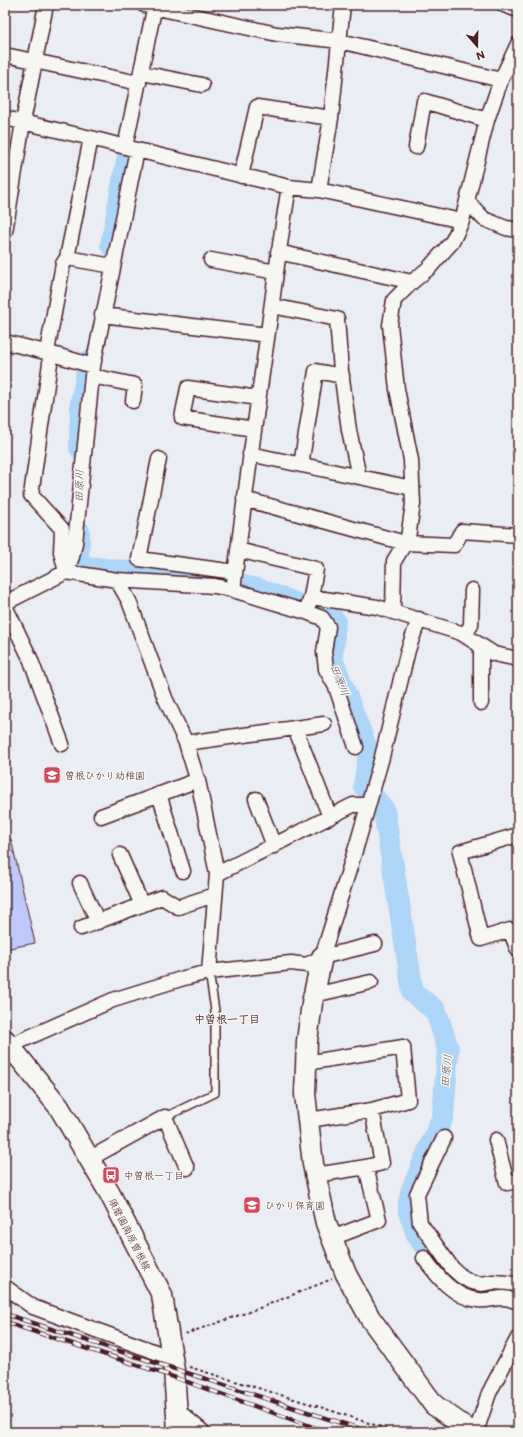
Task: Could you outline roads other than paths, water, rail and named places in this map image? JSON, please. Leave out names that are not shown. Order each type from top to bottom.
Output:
[{"type":"street","points":[[5,232],[23,122],[46,5]]},
{"type":"street","points":[[318,190],[331,118],[343,5]]},
{"type":"street","points":[[504,5],[518,10]]},
{"type":"street","points":[[66,572],[72,557],[75,543],[92,371],[113,266],[151,6],[277,34],[340,41],[501,80]]},
{"type":"street","points":[[393,612],[394,561],[408,538],[413,504],[411,460],[397,389],[390,325],[394,300],[429,268],[452,242],[462,221],[487,120],[501,80],[518,44]]},
{"type":"street","points":[[5,55],[35,62],[140,78],[202,85]]},
{"type":"street","points":[[416,147],[424,102],[487,120]]},
{"type":"street","points":[[241,176],[257,107],[331,118]]},
{"type":"street","points":[[5,118],[289,187],[318,190],[462,221]]},
{"type":"street","points":[[66,572],[61,552],[62,529],[30,495],[50,363],[48,346],[63,264],[67,258],[91,138]]},
{"type":"street","points":[[233,590],[278,252],[289,187]]},
{"type":"street","points":[[467,201],[484,219],[506,228],[518,230]]},
{"type":"street","points":[[278,252],[412,282]]},
{"type":"street","points":[[67,258],[113,266]]},
{"type":"street","points":[[211,260],[276,272]]},
{"type":"street","points":[[272,306],[337,319],[349,430],[359,477]]},
{"type":"street","points":[[102,315],[267,335]]},
{"type":"street","points":[[5,342],[49,353],[92,371],[135,384],[133,401]]},
{"type":"street","points":[[301,465],[316,371],[342,376]]},
{"type":"street","points":[[254,429],[182,418],[188,388],[258,398]]},
{"type":"street","points":[[250,454],[412,488]]},
{"type":"street","points":[[137,581],[138,559],[159,460]]},
{"type":"street","points":[[244,499],[405,543],[454,545],[462,531],[518,535]]},
{"type":"street","points":[[238,550],[316,569],[311,597],[306,612]]},
{"type":"street","points":[[138,559],[235,572]]},
{"type":"street","points":[[62,744],[30,658],[5,604],[66,572],[117,580],[215,586],[233,590],[322,618],[328,627],[324,652],[326,669],[336,687],[356,747]]},
{"type":"street","points":[[117,580],[129,601],[165,698],[186,743],[198,780],[217,874],[214,895],[209,972]]},
{"type":"street","points":[[465,636],[470,625],[472,590]]},
{"type":"street","points":[[311,597],[377,607],[419,619],[461,633],[494,654],[518,659]]},
{"type":"street","points":[[419,619],[408,650],[382,757],[322,957],[306,1041],[305,1094],[313,1164],[326,1223],[346,1274],[370,1318],[434,1406],[472,1432]]},
{"type":"street","points":[[481,646],[481,702]]},
{"type":"street","points":[[186,743],[324,724]]},
{"type":"street","points":[[295,728],[330,817]]},
{"type":"street","points":[[101,816],[198,780]]},
{"type":"street","points":[[159,794],[183,871]]},
{"type":"street","points":[[256,799],[274,846]]},
{"type":"street","points":[[217,874],[353,805],[368,805]]},
{"type":"street","points":[[518,835],[460,852],[481,939],[510,930],[518,950]]},
{"type":"street","points":[[120,855],[142,905]]},
{"type":"street","points":[[80,883],[98,922]]},
{"type":"street","points":[[81,928],[162,897],[178,908],[214,895]]},
{"type":"street","points":[[7,1043],[113,1000],[184,978],[209,972],[291,963],[306,965],[322,957],[375,944]]},
{"type":"street","points":[[314,995],[371,982]]},
{"type":"street","name":"須磨園南原曽根線","points":[[7,1043],[59,1107],[126,1226],[162,1295],[172,1360],[178,1432]]},
{"type":"street","points":[[306,1063],[403,1047],[408,1100],[372,1110],[309,1120]]},
{"type":"street","points":[[316,1175],[382,1163],[372,1110]]},
{"type":"street","points":[[89,1159],[165,1117],[187,1168]]},
{"type":"street","points":[[444,1138],[417,1194],[420,1223],[452,1268],[461,1276],[471,1282],[481,1284],[493,1282],[518,1285]]},
{"type":"street","points":[[496,1140],[507,1183],[518,1181]]},
{"type":"street","points":[[332,1238],[379,1220],[366,1167]]},
{"type":"street","points":[[424,1258],[434,1272],[446,1284],[469,1299],[488,1300],[505,1298],[518,1302]]},
{"type":"street","points":[[5,1287],[33,1307],[172,1360]]},
{"type":"street","points":[[476,1432],[488,1393],[517,1341]]},
{"type":"street","points":[[177,1410],[203,1432]]},
{"type":"lane","points":[[165,1117],[215,1093],[215,1010],[209,972]]},
{"type":"waterway","name":"田原川","points":[[111,245],[128,155]]},
{"type":"waterway","name":"田原川","points":[[80,448],[81,404],[89,361]]},
{"type":"waterway","name":"田原川","points":[[79,531],[78,566],[223,582],[258,589],[310,609],[327,612],[335,621],[332,659],[369,754],[364,786],[384,810],[413,993],[436,1011],[448,1049],[443,1116],[412,1189],[409,1202],[409,1212],[418,1237],[445,1272],[474,1295],[497,1293]]},
{"type":"railway","points":[[5,1314],[369,1432]]},
{"type":"railway","points":[[5,1322],[165,1374],[327,1432]]},
{"type":"place","name":"曽根ひかり幼稚園","points":[[52,775]]},
{"type":"place","name":"中曽根一丁目","points":[[111,1175]]},
{"type":"place","name":"ひかり保育園","points":[[252,1205]]},
{"type":"district","name":"中曽根一丁目","points":[[227,1019]]}]
